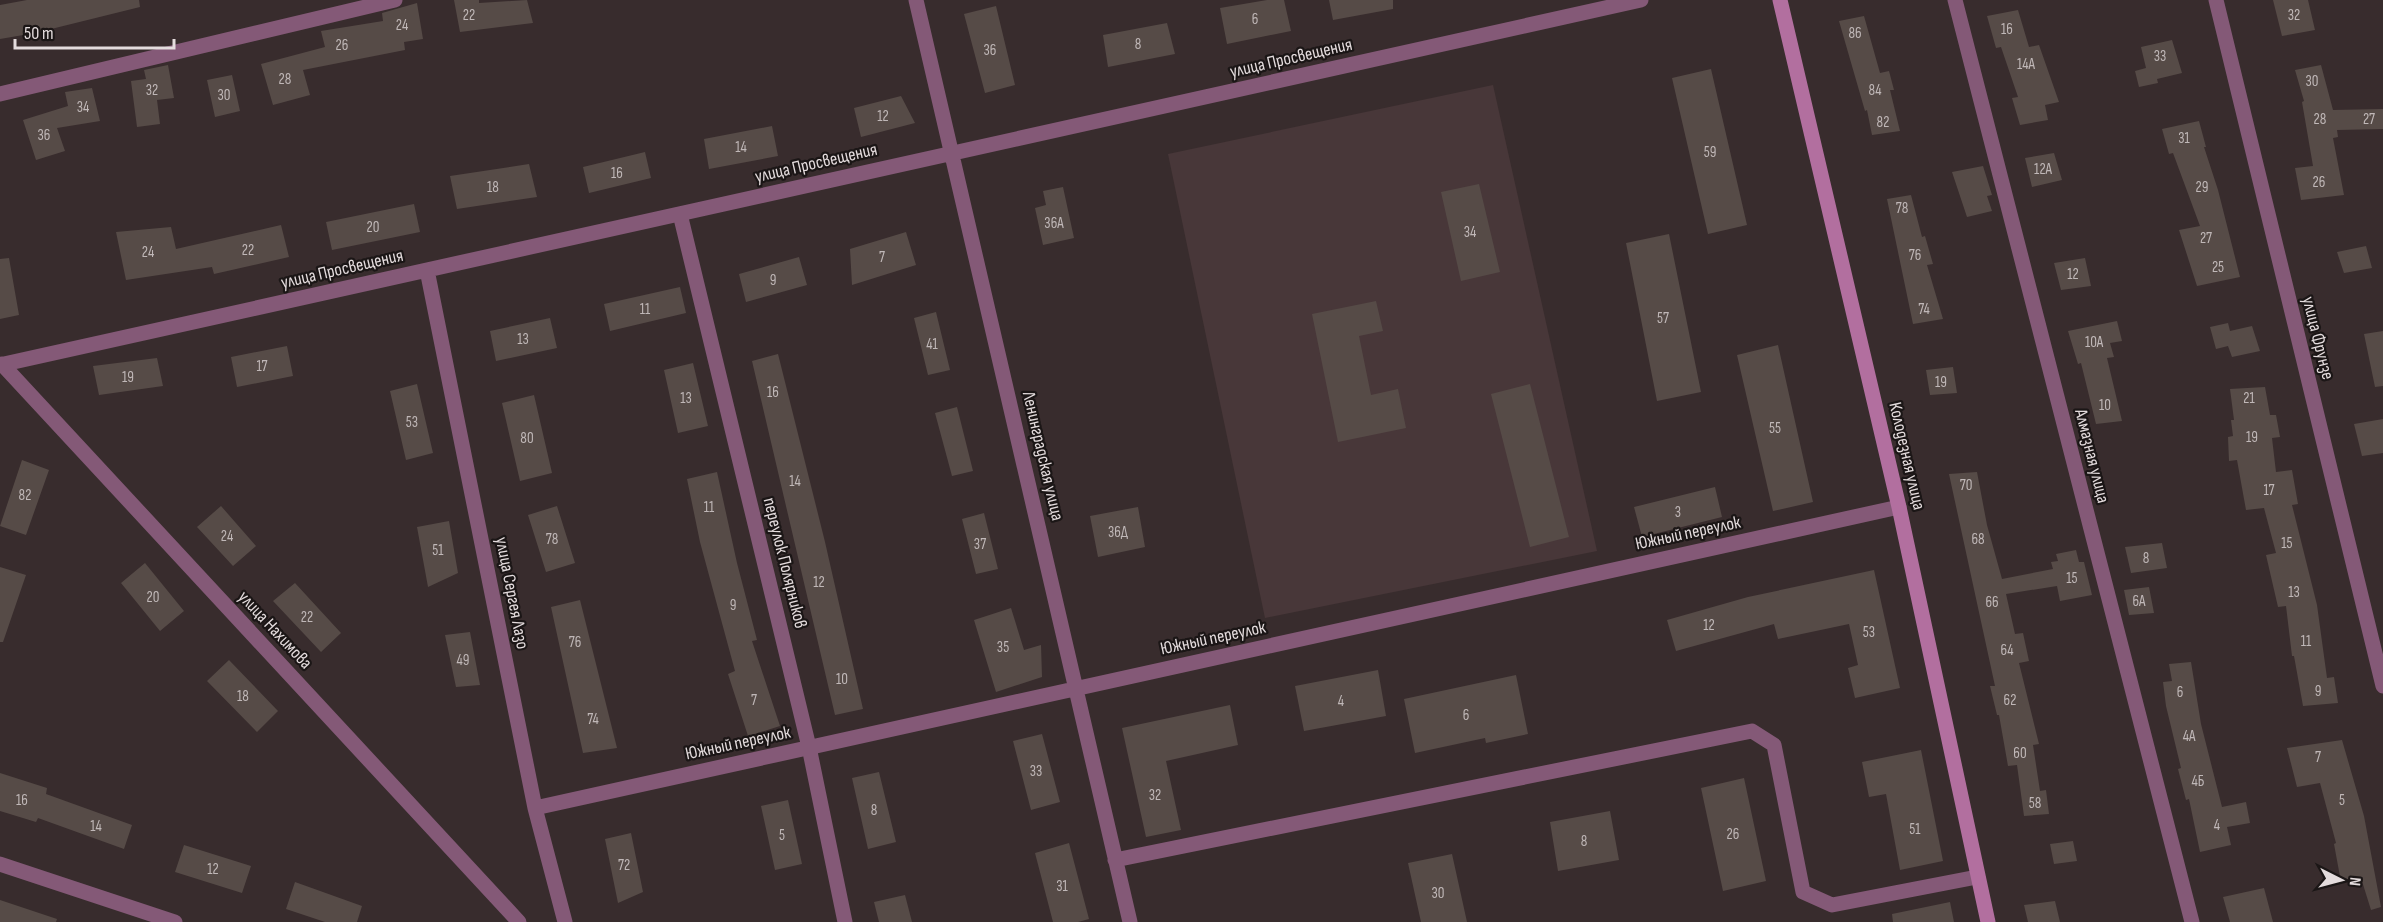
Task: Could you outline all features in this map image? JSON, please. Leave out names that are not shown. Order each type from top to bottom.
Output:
[{"type":"main road","name":"Колодезная улица","points":[[1780,0],[1899,507],[1988,922]]},
{"type":"street","points":[[0,94],[395,0]]},
{"type":"street","name":"Ленинградская улица","points":[[916,0],[1130,922]]},
{"type":"street","name":"улица Просвещения","points":[[1,365],[1641,0]]},
{"type":"street","name":"Алмазная улица","points":[[1954,0],[2192,922]]},
{"type":"street","name":"улица Фрунзе","points":[[2216,0],[2383,686]]},
{"type":"street","name":"переулок Полярников","points":[[680,213],[809,747],[845,922]]},
{"type":"street","name":"улица Сергея Лазо","points":[[427,270],[535,808],[566,922]]},
{"type":"street","name":"улица Нахимова","points":[[1,365],[519,922]]},
{"type":"street","name":"Южный переулок","points":[[535,808],[1899,507]]},
{"type":"street","points":[[1115,860],[1752,731],[1774,745],[1803,892],[1832,905],[1977,877]]},
{"type":"street","points":[[0,864],[175,922]]},
{"type":"shaded area","points":[[1493,85],[1597,551],[1265,618],[1168,154]]},
{"type":"building","points":[[27,0],[139,0],[140,7],[35,33],[0,39],[0,5]]},
{"type":"building","points":[[454,0],[479,0],[479,3],[527,0],[533,23],[460,32]]},
{"type":"building","points":[[1267,0],[1284,0],[1291,31],[1227,44],[1220,8]]},
{"type":"building","points":[[1329,0],[1393,0],[1393,9],[1333,20]]},
{"type":"building","points":[[2273,0],[2308,0],[2315,30],[2282,36]]},
{"type":"building","points":[[417,3],[423,39],[404,42],[405,50],[303,70],[310,95],[273,105],[261,64],[325,47],[321,31],[383,21],[382,13]]},
{"type":"building","points":[[996,6],[1015,85],[985,93],[964,14]]},
{"type":"building","points":[[2018,10],[2029,47],[2039,45],[2059,102],[2045,105],[2048,120],[2020,125],[2012,98],[2018,97],[2001,47],[1996,48],[1987,16]]},
{"type":"building","points":[[1864,16],[1880,73],[1889,71],[1894,90],[1890,90],[1900,131],[1872,135],[1867,110],[1865,111],[1839,21]]},
{"type":"building","points":[[1167,23],[1175,54],[1108,67],[1103,35]]},
{"type":"building","points":[[2172,40],[2182,73],[2157,79],[2158,83],[2139,87],[2135,71],[2146,68],[2141,47]]},
{"type":"building","points":[[168,65],[174,98],[157,100],[160,124],[137,127],[131,81],[146,79],[144,70]]},
{"type":"building","points":[[2321,65],[2333,110],[2383,109],[2383,129],[2337,130],[2338,137],[2333,138],[2344,195],[2301,200],[2295,168],[2313,166],[2302,102],[2304,101],[2295,70]]},
{"type":"building","points":[[1711,69],[1747,225],[1708,234],[1672,78]]},
{"type":"building","points":[[232,75],[240,111],[215,117],[207,80]]},
{"type":"building","points":[[92,88],[100,121],[57,128],[65,151],[36,160],[23,120],[68,106],[65,92]]},
{"type":"building","points":[[901,96],[915,123],[861,137],[854,108]]},
{"type":"building","points":[[2199,121],[2240,277],[2197,286],[2179,230],[2200,226],[2173,153],[2169,154],[2162,129]]},
{"type":"building","points":[[772,126],[778,156],[709,169],[704,139]]},
{"type":"building","points":[[645,152],[651,178],[589,193],[583,167]]},
{"type":"building","points":[[2054,153],[2062,180],[2032,187],[2025,158]]},
{"type":"building","points":[[529,164],[537,197],[457,209],[450,176]]},
{"type":"building","points":[[1983,166],[1992,195],[1987,196],[1992,211],[1967,217],[1952,172]]},
{"type":"building","points":[[1479,184],[1500,272],[1461,281],[1441,192]]},
{"type":"building","points":[[1063,187],[1074,238],[1043,245],[1035,208],[1046,205],[1043,191]]},
{"type":"building","points":[[1911,195],[1922,237],[1925,236],[1933,264],[1927,265],[1943,319],[1913,324],[1887,199]]},
{"type":"building","points":[[414,204],[420,232],[332,250],[326,222]]},
{"type":"building","points":[[281,225],[289,257],[214,274],[212,267],[126,280],[116,232],[171,227],[176,249]]},
{"type":"building","points":[[906,232],[916,265],[852,285],[850,249]]},
{"type":"building","points":[[1669,234],[1701,392],[1657,401],[1626,243]]},
{"type":"building","points":[[2366,246],[2372,268],[2344,273],[2337,252]]},
{"type":"building","points":[[799,257],[807,285],[746,302],[739,274]]},
{"type":"building","points":[[9,258],[19,315],[0,319],[0,259]]},
{"type":"building","points":[[2085,258],[2091,286],[2061,290],[2054,263]]},
{"type":"building","points":[[680,287],[686,313],[610,331],[604,304]]},
{"type":"building","points":[[1376,301],[1383,331],[1359,336],[1371,395],[1398,389],[1406,428],[1338,442],[1312,314]]},
{"type":"building","points":[[936,312],[950,370],[928,375],[914,318]]},
{"type":"building","points":[[550,318],[557,348],[496,361],[490,331]]},
{"type":"building","points":[[2117,321],[2122,341],[2110,343],[2114,357],[2107,358],[2122,421],[2096,424],[2081,363],[2078,364],[2068,331]]},
{"type":"building","points":[[2228,323],[2230,331],[2252,326],[2260,351],[2232,357],[2228,346],[2216,349],[2210,327]]},
{"type":"building","points":[[2383,331],[2383,386],[2375,387],[2364,334]]},
{"type":"building","points":[[1778,345],[1813,502],[1773,511],[1737,355]]},
{"type":"building","points":[[287,346],[293,376],[237,387],[231,357]]},
{"type":"building","points":[[778,354],[825,542],[863,709],[835,715],[752,361]]},
{"type":"building","points":[[157,358],[163,386],[99,395],[93,366]]},
{"type":"building","points":[[693,363],[708,426],[678,433],[664,370]]},
{"type":"building","points":[[1953,367],[1957,393],[1930,395],[1926,370]]},
{"type":"building","points":[[417,384],[433,453],[406,460],[390,391]]},
{"type":"building","points":[[1530,384],[1569,537],[1530,547],[1491,394]]},
{"type":"building","points":[[2265,387],[2270,415],[2276,415],[2280,437],[2272,438],[2276,472],[2292,470],[2298,504],[2292,505],[2317,605],[2327,678],[2334,677],[2338,703],[2303,706],[2294,656],[2292,656],[2286,606],[2278,607],[2266,555],[2276,553],[2264,508],[2246,510],[2237,460],[2229,461],[2228,437],[2233,436],[2231,420],[2234,420],[2230,389]]},
{"type":"building","points":[[534,395],[552,473],[520,481],[502,403]]},
{"type":"building","points":[[957,407],[973,471],[952,476],[935,413]]},
{"type":"building","points":[[2383,419],[2383,453],[2362,456],[2354,424]]},
{"type":"building","points":[[22,460],[49,470],[26,535],[0,526]]},
{"type":"building","points":[[717,472],[757,640],[752,641],[780,726],[748,736],[728,674],[735,671],[700,542],[687,479]]},
{"type":"building","points":[[1977,472],[1987,525],[2002,579],[2053,569],[2051,562],[2058,561],[2056,554],[2076,550],[2079,562],[2084,562],[2092,595],[2060,601],[2057,586],[2006,594],[2015,634],[2023,633],[2029,661],[2019,663],[2039,744],[2033,745],[2040,791],[2046,790],[2049,814],[2024,816],[2017,765],[2008,766],[1999,715],[1997,715],[1990,686],[1995,686],[1949,474]]},
{"type":"building","points":[[1715,487],[1722,517],[1642,537],[1634,507]]},
{"type":"building","points":[[221,506],[256,546],[233,566],[197,527]]},
{"type":"building","points":[[557,506],[575,563],[546,572],[528,515]]},
{"type":"building","points":[[1138,507],[1145,547],[1098,557],[1090,516]]},
{"type":"building","points":[[984,513],[998,569],[976,574],[962,519]]},
{"type":"building","points":[[449,521],[458,573],[428,587],[417,527]]},
{"type":"building","points":[[2162,543],[2167,568],[2131,573],[2125,547]]},
{"type":"building","points":[[145,563],[184,611],[160,631],[121,583]]},
{"type":"building","points":[[0,567],[26,575],[3,642],[0,642]]},
{"type":"building","points":[[1874,570],[1900,688],[1855,698],[1848,668],[1858,665],[1849,624],[1778,639],[1774,624],[1676,651],[1667,620],[1748,597]]},
{"type":"building","points":[[295,583],[341,633],[321,652],[273,601]]},
{"type":"building","points":[[2149,587],[2154,613],[2129,615],[2124,590]]},
{"type":"building","points":[[580,600],[617,748],[583,753],[551,607]]},
{"type":"building","points":[[1011,608],[1024,650],[1041,645],[1042,677],[996,692],[974,620]]},
{"type":"building","points":[[470,632],[480,685],[456,687],[445,635]]},
{"type":"building","points":[[229,660],[278,711],[257,732],[207,681]]},
{"type":"building","points":[[2191,662],[2201,724],[2222,807],[2246,802],[2250,823],[2227,827],[2231,845],[2200,852],[2189,799],[2186,800],[2178,769],[2181,768],[2166,706],[2163,682],[2172,681],[2169,664]]},
{"type":"building","points":[[1378,670],[1386,716],[1304,731],[1295,686]]},
{"type":"building","points":[[1516,675],[1528,734],[1486,743],[1485,738],[1415,753],[1404,699]]},
{"type":"building","points":[[1230,705],[1238,745],[1166,761],[1181,830],[1146,837],[1122,728]]},
{"type":"building","points":[[1042,734],[1060,802],[1031,810],[1013,741]]},
{"type":"building","points":[[2342,740],[2364,816],[2381,907],[2371,910],[2361,878],[2341,882],[2334,844],[2336,843],[2320,783],[2297,787],[2287,748]]},
{"type":"building","points":[[1921,750],[1943,861],[1900,870],[1886,794],[1869,797],[1862,762]]},
{"type":"building","points":[[879,772],[896,842],[868,849],[852,778]]},
{"type":"building","points":[[0,773],[47,788],[46,794],[132,825],[124,849],[38,818],[36,822],[0,811]]},
{"type":"building","points":[[1744,778],[1766,881],[1723,891],[1701,788]]},
{"type":"building","points":[[788,800],[802,864],[775,870],[761,806]]},
{"type":"building","points":[[1610,811],[1619,860],[1558,871],[1550,822]]},
{"type":"building","points":[[631,833],[643,892],[618,903],[605,839]]},
{"type":"building","points":[[2073,841],[2077,861],[2054,864],[2050,844]]},
{"type":"building","points":[[1069,843],[1089,919],[1078,922],[1053,922],[1035,853]]},
{"type":"building","points":[[184,845],[251,866],[242,893],[175,872]]},
{"type":"building","points":[[1452,854],[1467,922],[1421,922],[1408,863]]},
{"type":"building","points":[[295,882],[362,906],[357,922],[325,922],[286,909]]},
{"type":"building","points":[[2264,888],[2273,922],[2230,922],[2223,897]]},
{"type":"building","points":[[905,895],[912,922],[879,922],[874,902]]},
{"type":"building","points":[[0,900],[57,919],[56,922],[0,922]]},
{"type":"building","points":[[2055,901],[2060,922],[2028,922],[2024,905]]},
{"type":"building","points":[[1950,902],[1954,922],[1893,922],[1892,914]]}]
